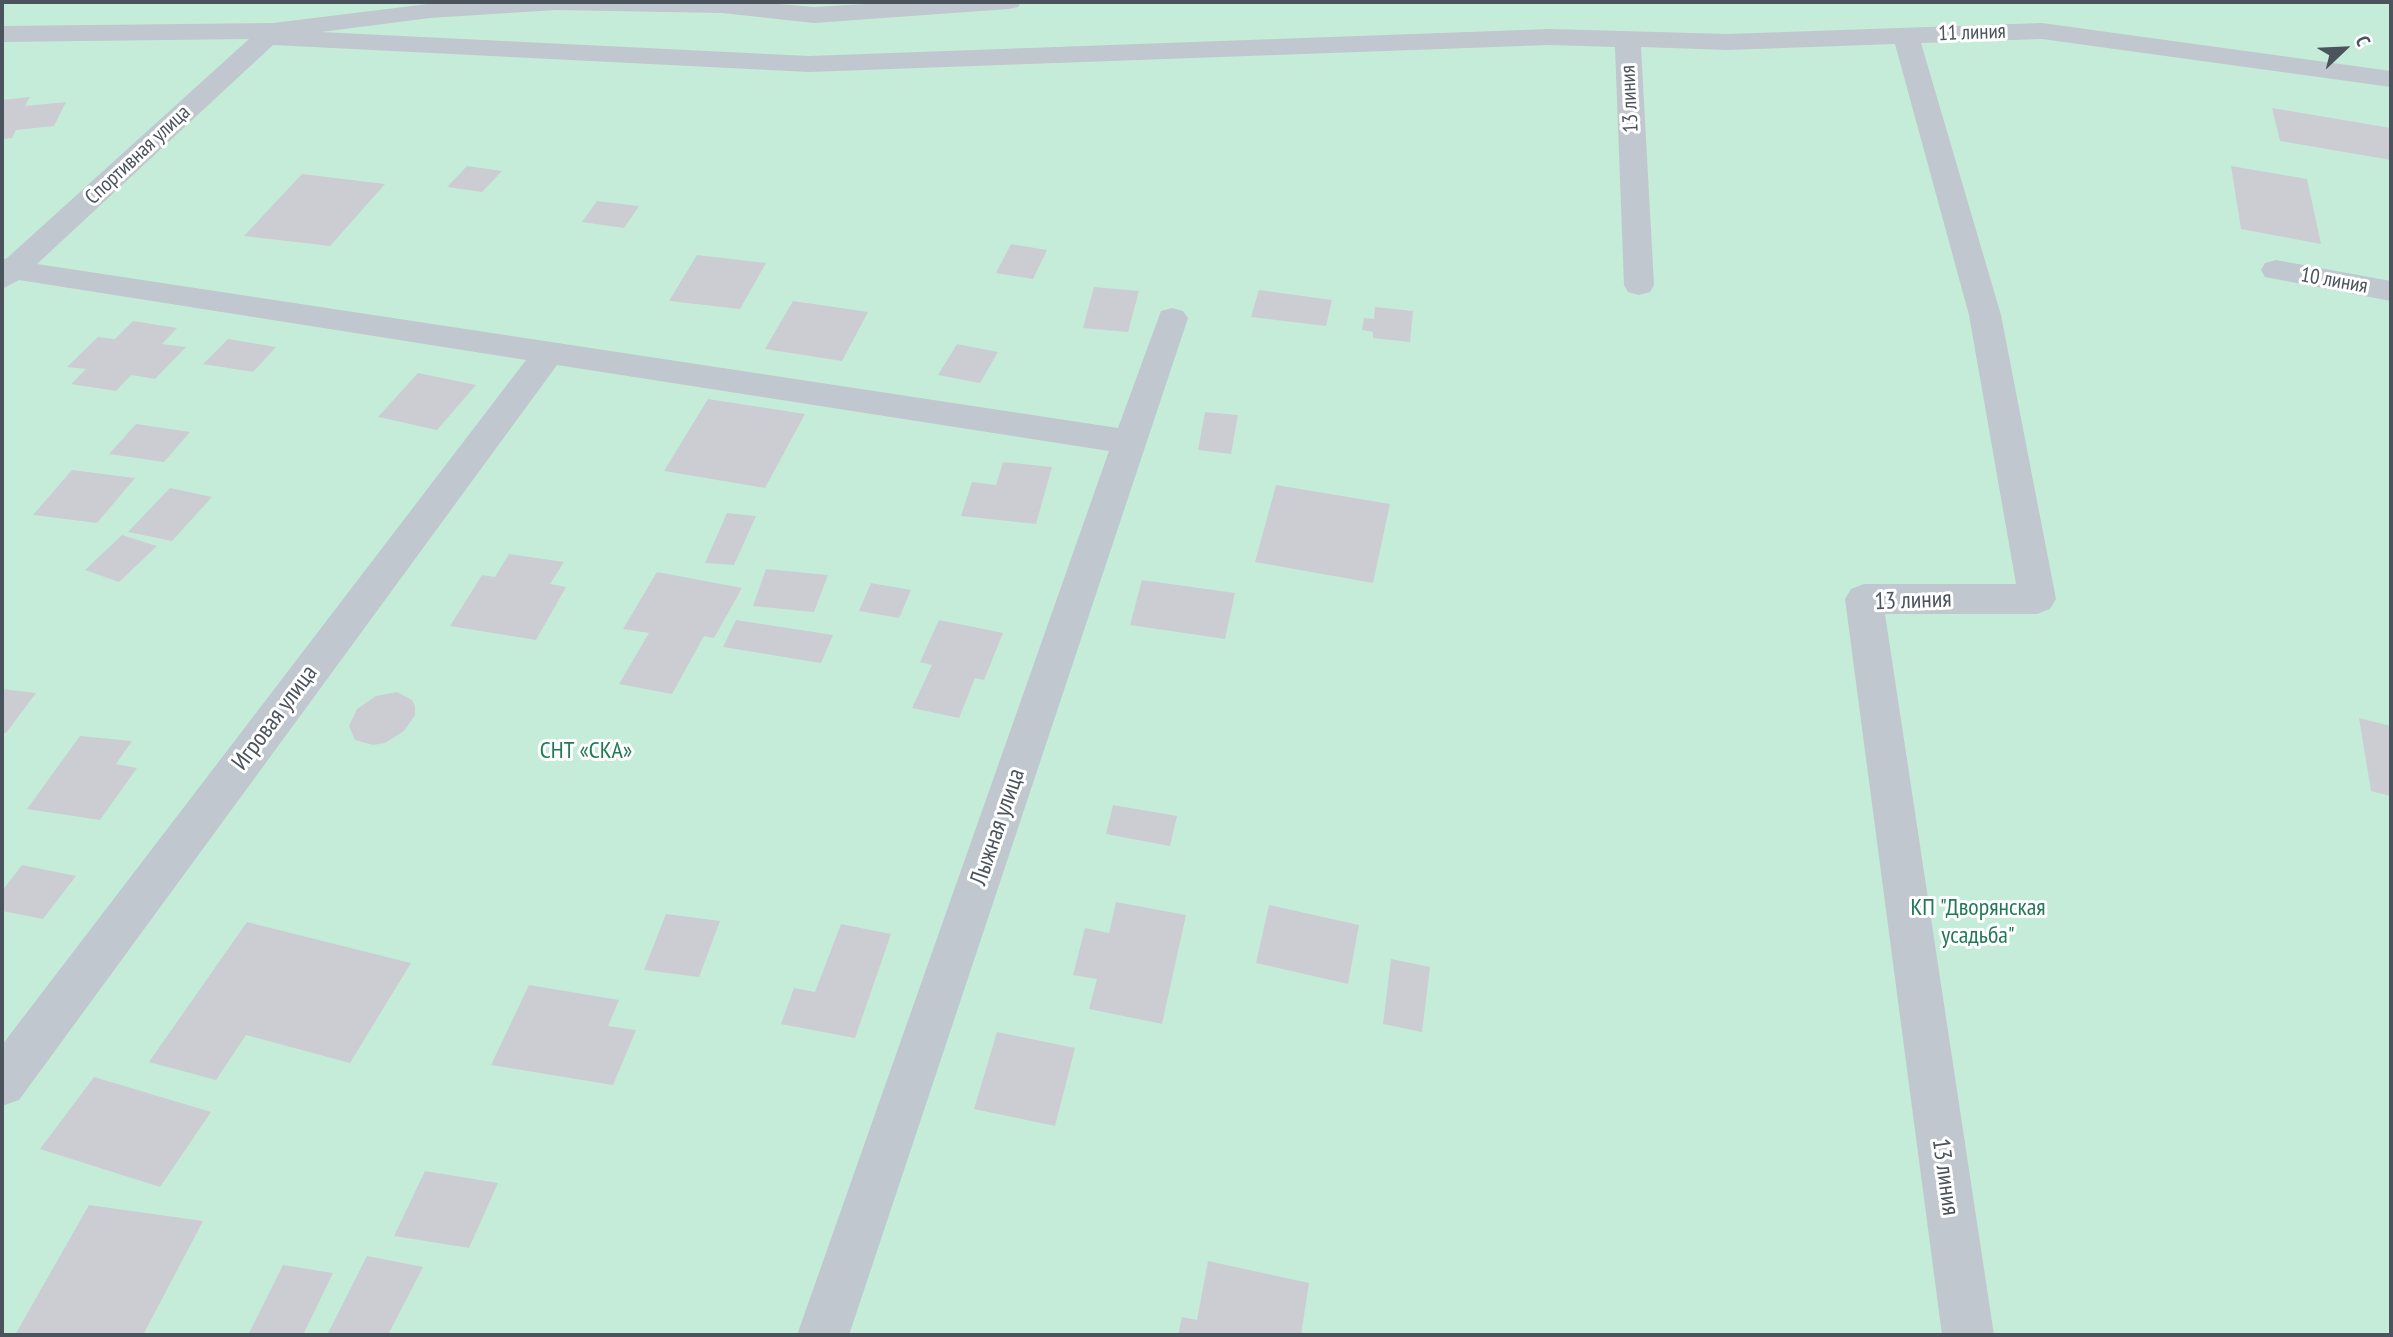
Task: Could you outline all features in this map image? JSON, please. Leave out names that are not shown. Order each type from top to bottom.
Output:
[{"type":"street","points":[[2,34],[269,34],[430,10],[556,3],[722,6],[814,15],[1009,2]]},
{"type":"street","name":"11 линия","points":[[269,34],[809,64],[1550,37],[1728,42],[2042,31],[2391,79]]},
{"type":"street","name":"Спортивная улица","points":[[5,272],[269,34]]},
{"type":"street","name":"13 линия","points":[[1906,36],[1985,315],[2037,599],[1864,600],[1968,1335]]},
{"type":"street","name":"13 линия","points":[[1628,39],[1639,285]]},
{"type":"street","name":"10 линия","points":[[2276,270],[2391,291]]},
{"type":"street","points":[[5,272],[1130,442]]},
{"type":"street","name":"Лыжная улица","points":[[823,1335],[1172,318]]},
{"type":"street","name":"Игровая улица","points":[[2,1083],[548,353]]},
{"type":"green space","points":[[2,2],[2391,2],[2391,1335],[2,1335]]},
{"type":"building","points":[[30,97],[25,106],[66,102],[54,126],[16,130],[12,138],[2,139],[2,100]]},
{"type":"building","points":[[2272,108],[2391,128],[2391,160],[2280,141]]},
{"type":"building","points":[[467,166],[502,171],[482,192],[447,187]]},
{"type":"building","points":[[2231,166],[2307,179],[2321,244],[2241,229]]},
{"type":"building","points":[[302,174],[385,184],[330,246],[244,236]]},
{"type":"building","points":[[597,201],[639,206],[624,228],[582,222]]},
{"type":"building","points":[[1011,244],[1047,250],[1033,279],[996,273]]},
{"type":"building","points":[[697,255],[766,263],[740,309],[669,301]]},
{"type":"building","points":[[1094,287],[1139,291],[1128,332],[1083,328]]},
{"type":"building","points":[[1259,290],[1332,300],[1326,326],[1251,317]]},
{"type":"building","points":[[793,301],[868,312],[842,361],[765,349]]},
{"type":"building","points":[[1375,307],[1413,311],[1410,342],[1373,338],[1373,332],[1362,330],[1364,318],[1374,319]]},
{"type":"building","points":[[133,321],[177,328],[162,344],[186,347],[155,379],[131,375],[116,391],[71,384],[86,369],[67,367],[98,337],[115,339]]},
{"type":"building","points":[[228,339],[276,347],[253,372],[203,364]]},
{"type":"building","points":[[957,344],[998,352],[980,383],[938,375]]},
{"type":"building","points":[[418,373],[476,385],[437,430],[378,417]]},
{"type":"building","points":[[708,399],[805,414],[765,488],[664,471]]},
{"type":"building","points":[[1205,412],[1238,415],[1231,454],[1198,450]]},
{"type":"building","points":[[136,424],[190,432],[164,462],[109,454]]},
{"type":"building","points":[[1003,462],[1052,467],[1036,524],[961,516],[972,482],[996,485]]},
{"type":"building","points":[[72,470],[135,478],[97,523],[33,515]]},
{"type":"building","points":[[1276,485],[1390,504],[1373,583],[1255,562]]},
{"type":"building","points":[[170,488],[212,497],[172,541],[128,532]]},
{"type":"building","points":[[727,513],[756,516],[734,565],[705,563]]},
{"type":"building","points":[[122,535],[157,546],[119,582],[85,570]]},
{"type":"building","points":[[509,554],[564,562],[550,584],[566,587],[536,640],[450,626],[482,575],[495,577]]},
{"type":"building","points":[[766,569],[828,575],[814,612],[753,606]]},
{"type":"building","points":[[657,572],[742,588],[714,638],[704,636],[672,694],[619,684],[649,633],[623,629]]},
{"type":"building","points":[[1142,580],[1235,593],[1225,639],[1130,625]]},
{"type":"building","points":[[871,583],[911,590],[899,618],[859,611]]},
{"type":"building","points":[[736,620],[833,635],[821,663],[723,647]]},
{"type":"building","points":[[939,620],[1003,633],[984,680],[975,678],[959,718],[912,708],[932,665],[920,662]]},
{"type":"building","points":[[2,689],[36,693],[6,733],[2,733]]},
{"type":"building","points":[[397,692],[412,700],[415,706],[415,715],[404,731],[385,743],[373,745],[355,740],[349,726],[357,709],[376,696]]},
{"type":"building","points":[[2359,718],[2391,726],[2391,796],[2371,791]]},
{"type":"building","points":[[80,736],[132,741],[116,764],[137,768],[100,820],[27,809]]},
{"type":"building","points":[[1113,805],[1177,816],[1170,846],[1106,834]]},
{"type":"building","points":[[22,865],[76,876],[43,919],[2,911],[2,891]]},
{"type":"building","points":[[1116,902],[1186,915],[1162,1024],[1089,1009],[1097,979],[1073,975],[1085,928],[1109,933]]},
{"type":"building","points":[[1269,905],[1359,925],[1348,984],[1256,963]]},
{"type":"building","points":[[666,914],[720,921],[699,977],[644,970]]},
{"type":"building","points":[[247,922],[411,963],[350,1063],[246,1035],[216,1080],[149,1062]]},
{"type":"building","points":[[841,924],[891,934],[855,1038],[781,1024],[794,988],[815,992]]},
{"type":"building","points":[[1391,959],[1430,967],[1422,1032],[1383,1024]]},
{"type":"building","points":[[529,985],[619,1000],[608,1026],[636,1030],[613,1085],[491,1065]]},
{"type":"building","points":[[997,1032],[1075,1048],[1055,1126],[974,1109]]},
{"type":"building","points":[[94,1077],[211,1112],[160,1187],[40,1149]]},
{"type":"building","points":[[425,1171],[498,1183],[469,1248],[394,1236]]},
{"type":"building","points":[[89,1205],[203,1221],[143,1335],[15,1335]]},
{"type":"building","points":[[367,1256],[423,1267],[388,1335],[327,1335]]},
{"type":"building","points":[[1208,1261],[1309,1283],[1301,1335],[1178,1335],[1182,1317],[1197,1320]]},
{"type":"building","points":[[283,1265],[333,1273],[303,1335],[248,1335]]},
{"type":"park label","name":"СНТ «СКА»","points":[[586,751]]},
{"type":"park label","name":"КП \"Дворянская усадьба\"","points":[[1978,922]]}]
